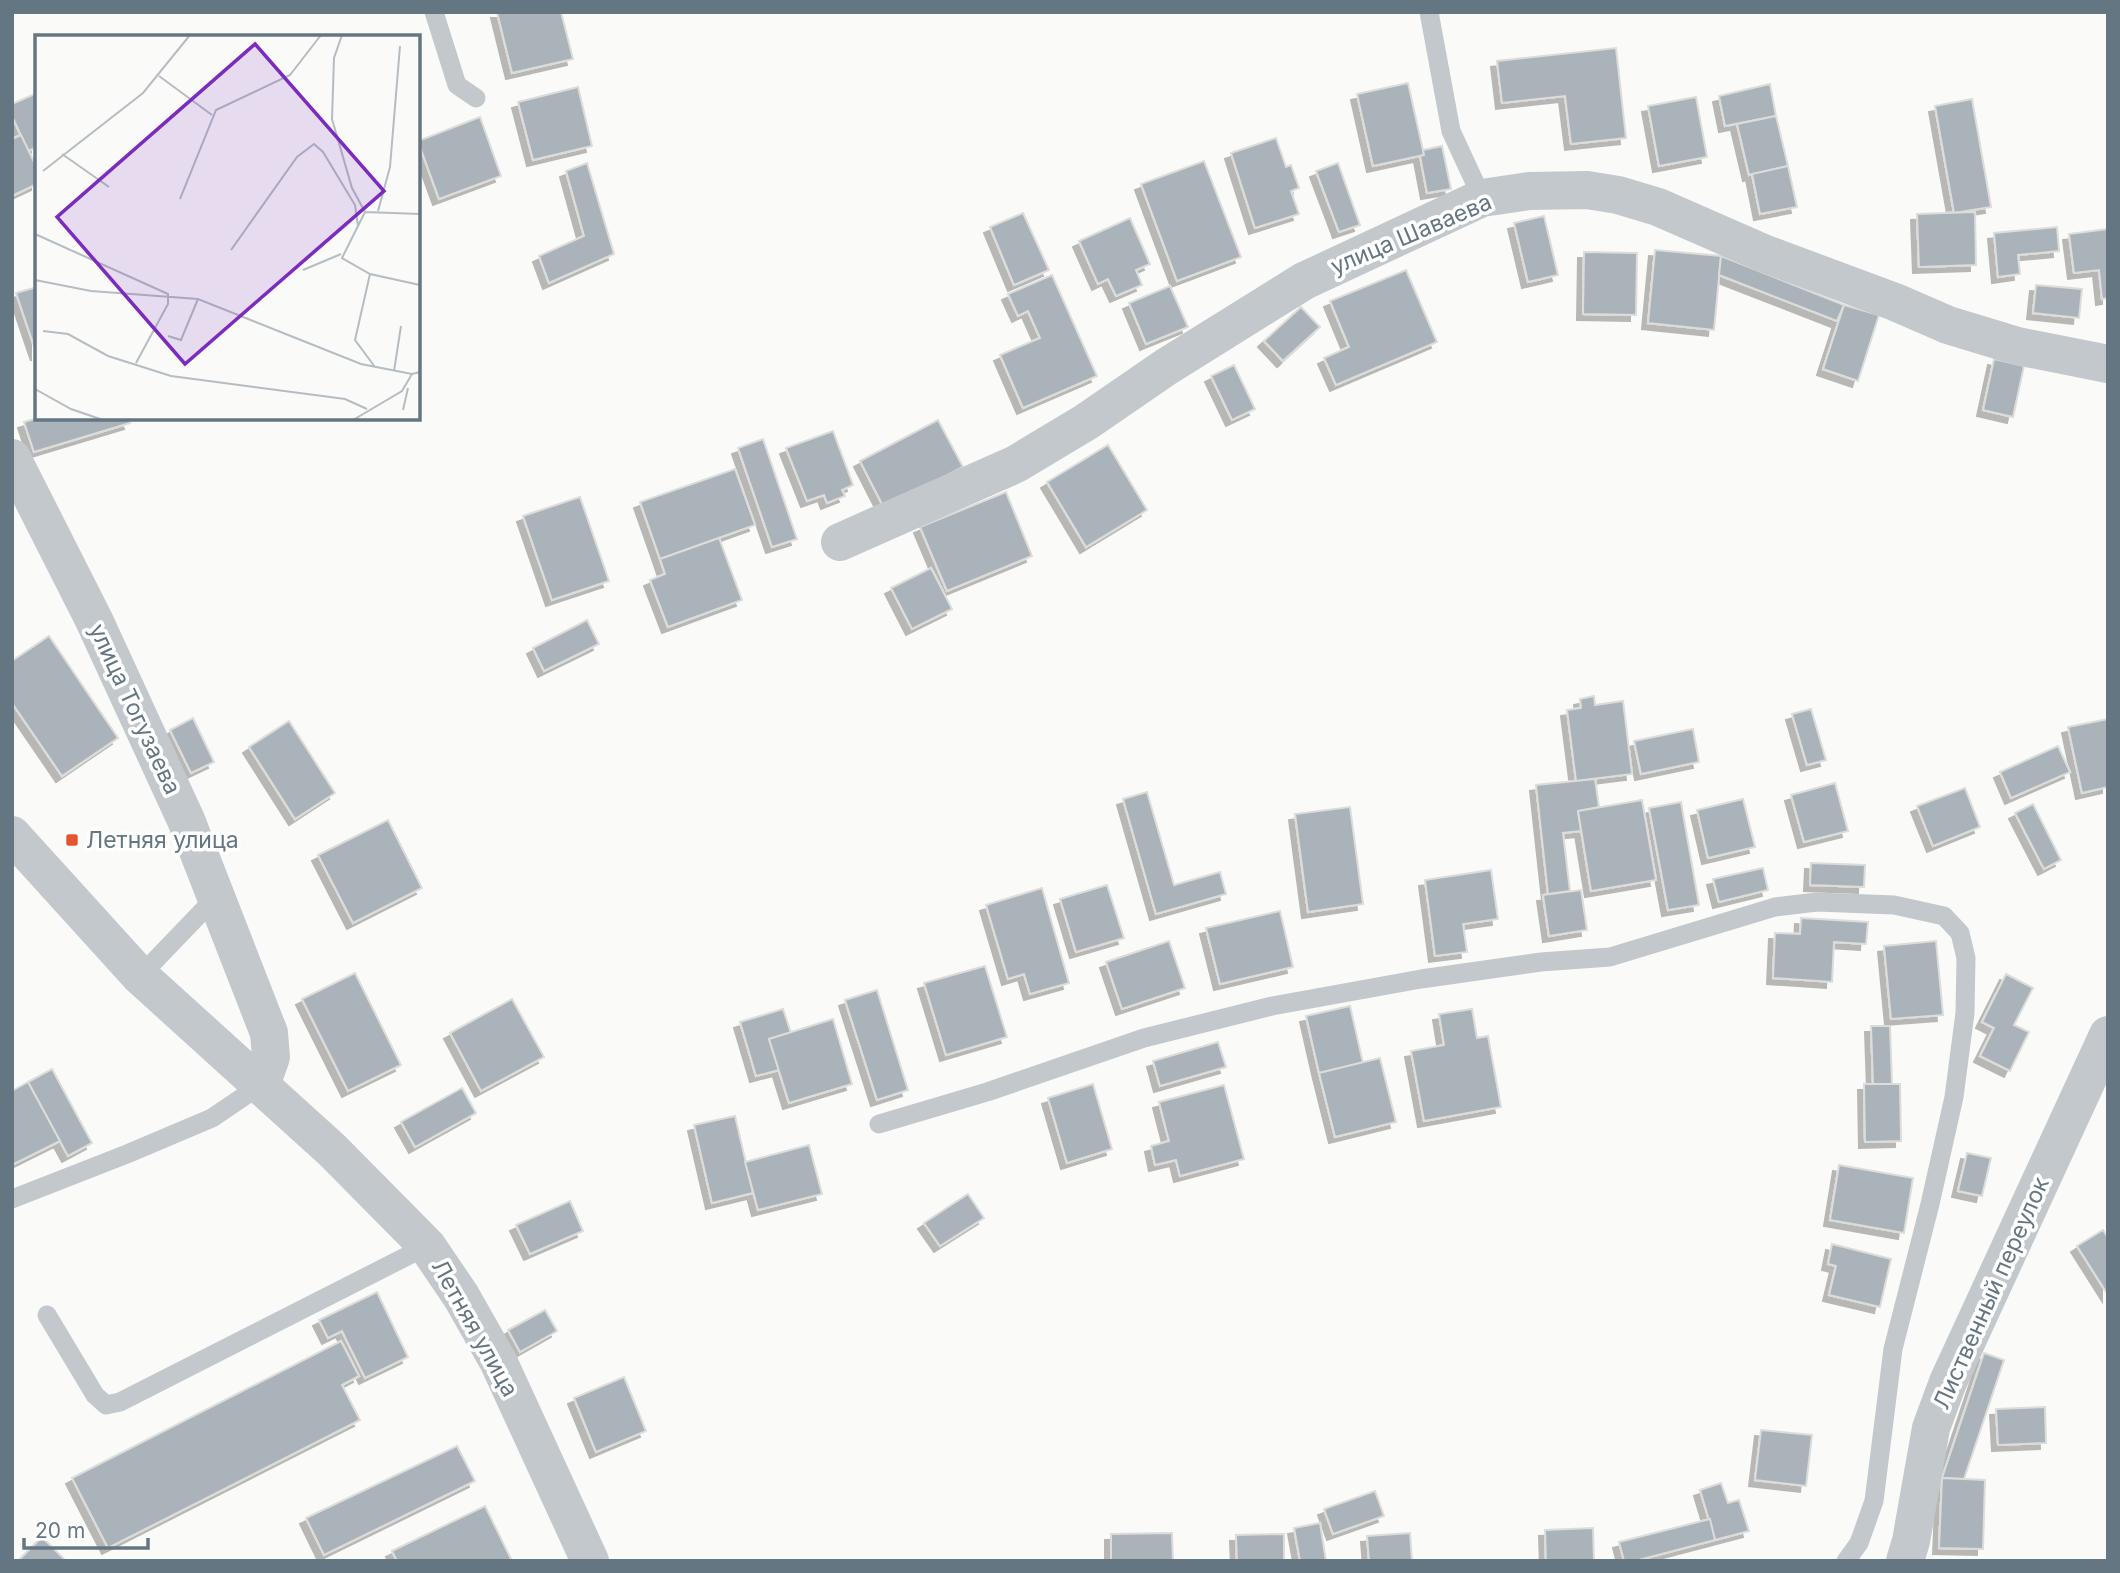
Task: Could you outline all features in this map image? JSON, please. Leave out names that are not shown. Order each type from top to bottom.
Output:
[{"type":"street","name":"улица Шаваева","points":[[840,542],[1016,464],[1304,281],[1482,198],[1529,191],[1587,190],[1618,195],[1658,207],[1763,253],[1895,302],[1948,325],[2017,346],[2108,364]]},
{"type":"street","name":"улица Тогузаева","points":[[12,458],[123,682],[186,820],[269,1033],[271,1057],[261,1085]]},
{"type":"street","name":"Летняя улица","points":[[12,835],[141,976],[332,1150],[427,1246],[461,1296],[499,1363],[590,1561]]},
{"type":"street","name":"Лиственный переулок","points":[[1905,1561],[1931,1429],[1948,1382],[2108,1035]]},
{"type":"lane","points":[[435,12],[457,85],[475,98]]},
{"type":"lane","points":[[1429,12],[1451,131],[1482,198]]},
{"type":"lane","points":[[141,976],[215,898]]},
{"type":"lane","points":[[879,1124],[986,1093],[1144,1038],[1272,1006],[1541,961],[1610,957],[1775,907],[1816,902],[1894,905],[1944,916],[1960,933],[1966,958],[1965,1013],[1954,1097],[1893,1349],[1874,1502],[1859,1543],[1846,1561]]},
{"type":"lane","points":[[12,1199],[212,1118],[261,1085]]},
{"type":"lane","points":[[47,1315],[96,1395],[106,1405],[120,1402],[427,1246]]},
{"type":"building","points":[[497,12],[561,12],[573,59],[512,73]]},
{"type":"building","points":[[1616,48],[1626,138],[1571,144],[1565,96],[1502,103],[1497,61]]},
{"type":"building","points":[[1408,83],[1424,155],[1373,166],[1357,94]]},
{"type":"building","points":[[1770,84],[1776,116],[1725,126],[1719,96]]},
{"type":"building","points":[[578,87],[592,146],[533,160],[518,102]]},
{"type":"building","points":[[35,94],[35,148],[28,151],[12,116],[12,104]]},
{"type":"building","points":[[1696,97],[1707,157],[1659,166],[1648,106]]},
{"type":"building","points":[[1972,99],[1991,207],[1954,213],[1935,106]]},
{"type":"building","points":[[1776,116],[1788,166],[1749,175],[1737,124]]},
{"type":"building","points":[[480,117],[501,176],[439,199],[420,140]]},
{"type":"building","points":[[21,135],[35,164],[35,185],[12,196],[12,139]]},
{"type":"building","points":[[1276,138],[1286,167],[1291,165],[1299,188],[1291,191],[1299,214],[1255,228],[1231,153]]},
{"type":"building","points":[[1442,146],[1451,189],[1427,193],[1420,156],[1424,155],[1423,150]]},
{"type":"building","points":[[1204,161],[1241,257],[1177,281],[1141,184]]},
{"type":"building","points":[[587,163],[614,254],[549,283],[539,256],[584,236],[566,171]]},
{"type":"building","points":[[1338,163],[1360,225],[1339,232],[1316,171]]},
{"type":"building","points":[[1788,166],[1797,207],[1760,214],[1752,174]]},
{"type":"building","points":[[1975,212],[1976,265],[1919,267],[1917,214]]},
{"type":"building","points":[[1023,213],[1049,270],[1014,285],[990,227]]},
{"type":"building","points":[[1544,216],[1558,275],[1528,282],[1514,223]]},
{"type":"building","points":[[1130,218],[1150,264],[1136,270],[1142,285],[1116,296],[1108,279],[1098,284],[1079,241]]},
{"type":"building","points":[[2057,227],[2059,251],[2018,255],[2020,274],[1998,277],[1994,233]]},
{"type":"building","points":[[2108,229],[2108,298],[2102,299],[2099,270],[2074,273],[2069,234]]},
{"type":"building","points":[[1655,250],[1721,256],[1714,330],[1648,323]]},
{"type":"building","points":[[1584,252],[1637,253],[1636,315],[1583,314]]},
{"type":"building","points":[[1721,256],[1844,305],[1837,321],[1719,275]]},
{"type":"building","points":[[1406,270],[1437,342],[1336,385],[1324,358],[1349,347],[1330,301]]},
{"type":"building","points":[[1052,275],[1097,376],[1023,408],[1000,355],[1040,338],[1028,311],[1018,316],[1008,294]]},
{"type":"building","points":[[2036,285],[2082,289],[2079,318],[2033,313]]},
{"type":"building","points":[[1170,286],[1188,327],[1146,344],[1129,303]]},
{"type":"building","points":[[35,288],[35,349],[16,293]]},
{"type":"building","points":[[1844,305],[1879,315],[1858,381],[1823,369]]},
{"type":"building","points":[[1301,307],[1320,327],[1283,361],[1264,341]]},
{"type":"building","points":[[1994,359],[2024,366],[2013,417],[1983,410]]},
{"type":"building","points":[[1234,365],[1255,409],[1232,420],[1211,376]]},
{"type":"building","points":[[35,419],[129,420],[130,423],[34,452],[24,422]]},
{"type":"building","points":[[938,420],[963,467],[884,508],[860,461]]},
{"type":"building","points":[[833,431],[853,485],[842,490],[845,496],[827,503],[824,495],[807,501],[786,448]]},
{"type":"building","points":[[763,439],[797,539],[772,547],[738,448]]},
{"type":"building","points":[[1108,445],[1147,510],[1086,547],[1047,482]]},
{"type":"building","points":[[735,469],[755,525],[660,559],[640,502]]},
{"type":"building","points":[[1006,492],[1032,556],[947,591],[920,527]]},
{"type":"building","points":[[580,497],[609,581],[552,600],[523,516]]},
{"type":"building","points":[[719,538],[742,600],[668,627],[650,580],[665,574],[660,559]]},
{"type":"building","points":[[931,568],[952,609],[912,629],[891,588]]},
{"type":"building","points":[[587,620],[599,644],[544,671],[533,648]]},
{"type":"building","points":[[49,636],[118,738],[62,776],[12,703],[12,661]]},
{"type":"building","points":[[1594,696],[1595,705],[1623,701],[1632,774],[1576,781],[1567,710],[1581,708],[1580,699]]},
{"type":"building","points":[[1811,709],[1826,760],[1807,765],[1792,714]]},
{"type":"building","points":[[193,718],[214,762],[191,773],[170,730]]},
{"type":"building","points":[[2108,719],[2108,787],[2082,793],[2068,727]]},
{"type":"building","points":[[289,721],[335,793],[295,819],[249,747]]},
{"type":"building","points":[[1693,729],[1699,762],[1641,774],[1634,741]]},
{"type":"building","points":[[2058,746],[2070,772],[2011,798],[2000,772]]},
{"type":"building","points":[[1595,779],[1599,807],[1578,811],[1581,831],[1563,833],[1570,891],[1548,894],[1536,785]]},
{"type":"building","points":[[1835,783],[1848,831],[1804,842],[1791,795]]},
{"type":"building","points":[[1965,788],[1980,827],[1933,846],[1917,806]]},
{"type":"building","points":[[1147,792],[1174,885],[1220,872],[1226,894],[1156,914],[1123,799]]},
{"type":"building","points":[[1743,799],[1755,847],[1708,858],[1697,810]]},
{"type":"building","points":[[1642,800],[1656,880],[1591,891],[1578,811]]},
{"type":"building","points":[[1681,802],[1699,905],[1668,910],[1649,808]]},
{"type":"building","points":[[2033,804],[2061,860],[2044,869],[2015,813]]},
{"type":"building","points":[[1350,807],[1363,904],[1308,912],[1295,814]]},
{"type":"building","points":[[388,820],[422,888],[353,923],[318,855]]},
{"type":"building","points":[[1811,863],[1865,865],[1864,887],[1810,885]]},
{"type":"building","points":[[1763,868],[1768,890],[1719,902],[1713,879]]},
{"type":"building","points":[[1491,870],[1498,919],[1463,924],[1467,952],[1435,956],[1425,880]]},
{"type":"building","points":[[1107,885],[1124,938],[1076,952],[1060,899]]},
{"type":"building","points":[[1042,888],[1069,983],[1030,994],[1024,974],[1008,979],[986,905]]},
{"type":"building","points":[[1581,890],[1587,930],[1549,936],[1543,895]]},
{"type":"building","points":[[1280,911],[1293,967],[1220,984],[1206,928]]},
{"type":"building","points":[[1801,918],[1868,922],[1866,944],[1834,942],[1832,982],[1773,978],[1775,933],[1800,934]]},
{"type":"building","points":[[1169,941],[1185,988],[1122,1009],[1106,962]]},
{"type":"building","points":[[1936,941],[1943,1015],[1891,1019],[1884,946]]},
{"type":"building","points":[[985,966],[1007,1037],[946,1055],[924,983]]},
{"type":"building","points":[[355,973],[401,1065],[348,1091],[302,999]]},
{"type":"building","points":[[2006,974],[2033,988],[2014,1025],[2029,1032],[2010,1071],[1980,1056],[1994,1028],[1982,1022]]},
{"type":"building","points":[[877,990],[908,1090],[877,1100],[845,1000]]},
{"type":"building","points":[[512,999],[544,1057],[481,1091],[450,1033]]},
{"type":"building","points":[[1350,1006],[1363,1063],[1319,1073],[1306,1016]]},
{"type":"building","points":[[783,1009],[791,1033],[769,1039],[779,1070],[756,1076],[740,1022]]},
{"type":"building","points":[[1472,1009],[1477,1038],[1488,1036],[1501,1107],[1424,1121],[1411,1051],[1444,1045],[1439,1014]]},
{"type":"building","points":[[833,1019],[852,1084],[789,1103],[769,1039]]},
{"type":"building","points":[[1871,1026],[1890,1026],[1892,1084],[1873,1084]]},
{"type":"building","points":[[1218,1042],[1226,1067],[1160,1086],[1153,1061]]},
{"type":"building","points":[[1380,1058],[1396,1122],[1335,1137],[1319,1073]]},
{"type":"building","points":[[52,1069],[92,1143],[68,1156],[28,1082]]},
{"type":"building","points":[[28,1082],[60,1141],[12,1165],[12,1091]]},
{"type":"building","points":[[1093,1084],[1112,1149],[1067,1163],[1048,1098]]},
{"type":"building","points":[[1864,1084],[1900,1084],[1901,1141],[1865,1142]]},
{"type":"building","points":[[1224,1085],[1244,1159],[1180,1176],[1176,1160],[1155,1165],[1151,1146],[1169,1141],[1159,1102]]},
{"type":"building","points":[[462,1088],[476,1113],[415,1147],[401,1122]]},
{"type":"building","points":[[735,1116],[753,1193],[712,1203],[694,1125]]},
{"type":"building","points":[[809,1145],[822,1194],[758,1210],[745,1162]]},
{"type":"building","points":[[1967,1153],[1991,1158],[1982,1196],[1958,1191]]},
{"type":"building","points":[[1839,1165],[1913,1178],[1904,1233],[1830,1220]]},
{"type":"building","points":[[968,1194],[984,1218],[940,1246],[924,1223]]},
{"type":"building","points":[[570,1201],[583,1231],[530,1254],[516,1225]]},
{"type":"building","points":[[2103,1230],[2108,1238],[2108,1295],[2077,1246]]},
{"type":"building","points":[[1832,1244],[1891,1259],[1880,1307],[1829,1295],[1836,1266],[1828,1264]]},
{"type":"building","points":[[377,1292],[408,1357],[365,1378],[342,1331],[328,1338],[319,1320]]},
{"type":"building","points":[[545,1310],[557,1331],[520,1352],[508,1330]]},
{"type":"building","points":[[341,1341],[359,1376],[342,1385],[360,1420],[108,1548],[72,1478]]},
{"type":"building","points":[[1984,1353],[2004,1360],[1964,1479],[1942,1478]]},
{"type":"building","points":[[624,1377],[646,1431],[596,1452],[574,1398]]},
{"type":"building","points":[[2045,1407],[2046,1443],[1998,1445],[1996,1409]]},
{"type":"building","points":[[1761,1430],[1812,1435],[1806,1486],[1755,1480]]},
{"type":"building","points":[[457,1446],[475,1481],[324,1555],[306,1518]]},
{"type":"building","points":[[1942,1478],[1985,1480],[1983,1549],[1939,1548]]},
{"type":"building","points":[[1721,1483],[1728,1503],[1739,1500],[1749,1531],[1715,1540],[1700,1490]]},
{"type":"building","points":[[1375,1491],[1384,1516],[1333,1534],[1324,1509]]},
{"type":"building","points":[[485,1506],[512,1561],[397,1561],[392,1551]]},
{"type":"building","points":[[1710,1519],[1715,1540],[1635,1561],[1624,1561],[1619,1542]]},
{"type":"building","points":[[1320,1523],[1326,1561],[1300,1561],[1294,1528]]},
{"type":"building","points":[[1593,1528],[1594,1561],[1546,1561],[1545,1530]]},
{"type":"building","points":[[1172,1533],[1173,1561],[1111,1561],[1111,1534]]},
{"type":"building","points":[[1410,1533],[1412,1561],[1369,1561],[1367,1536]]},
{"type":"building","points":[[1284,1534],[1284,1561],[1237,1561],[1236,1535]]},
{"type":"building","points":[[42,1537],[66,1561],[18,1561]]},
{"type":"place","name":"Летняя улица","points":[[72,840]]}]
